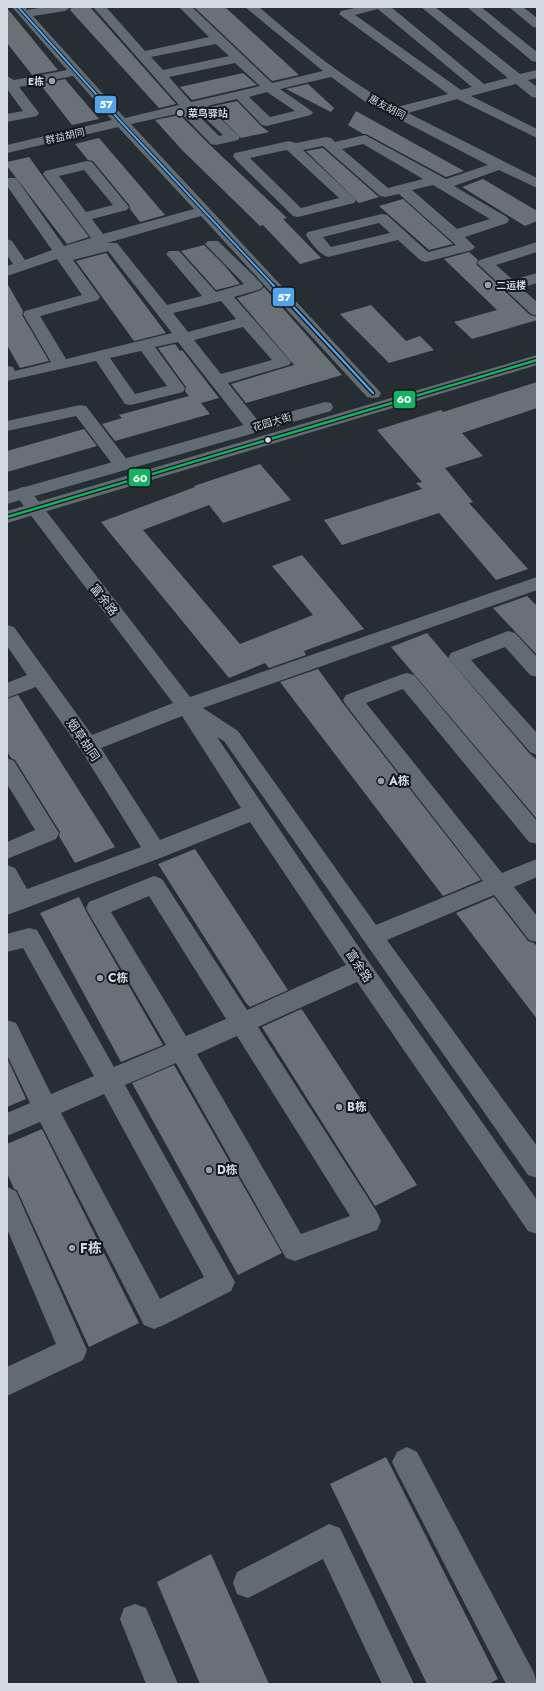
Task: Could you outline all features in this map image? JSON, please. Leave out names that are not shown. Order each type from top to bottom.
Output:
[{"type":"main road","name":"花园大街","points":[[15,496],[537,344]]},
{"type":"main road","name":"花园大街","points":[[7,517],[537,360]]},
{"type":"street","points":[[22,11],[65,7]]},
{"type":"street","points":[[99,7],[190,107]]},
{"type":"street","points":[[185,7],[268,87],[306,112],[267,122],[240,94]]},
{"type":"street","points":[[252,8],[267,7]]},
{"type":"street","points":[[374,7],[345,14],[459,95],[537,134]]},
{"type":"street","points":[[383,7],[482,89]]},
{"type":"street","points":[[427,7],[537,94]]},
{"type":"street","points":[[473,7],[537,58]]},
{"type":"street","points":[[515,7],[537,24]]},
{"type":"street","name":"惠友胡同","points":[[252,8],[332,73],[369,98],[498,166],[537,184]]},
{"type":"street","points":[[22,11],[122,123],[373,393]]},
{"type":"street","points":[[142,56],[219,39]]},
{"type":"street","points":[[160,75],[239,58]]},
{"type":"street","points":[[7,118],[32,113],[8,83],[76,72]]},
{"type":"street","name":"群益胡同","points":[[7,149],[332,73]]},
{"type":"street","points":[[395,112],[537,74]]},
{"type":"street","points":[[60,137],[84,166]]},
{"type":"street","points":[[332,147],[366,139],[502,220],[455,235]]},
{"type":"street","points":[[293,148],[349,200],[298,212],[240,156],[289,145],[293,148],[326,141],[385,193],[402,189],[445,185]]},
{"type":"street","points":[[84,217],[122,208],[88,165],[50,174],[100,240]]},
{"type":"street","points":[[418,202],[445,185],[498,166]]},
{"type":"street","points":[[7,182],[11,181],[61,252]]},
{"type":"street","points":[[401,235],[328,252],[313,235],[382,218],[401,235],[425,257],[467,247],[402,189]]},
{"type":"street","points":[[7,271],[100,240],[204,211]]},
{"type":"street","points":[[7,244],[22,266]]},
{"type":"street","points":[[162,311],[255,286],[213,244]]},
{"type":"street","points":[[61,365],[30,314],[92,297],[64,258],[112,246],[254,427]]},
{"type":"street","points":[[537,247],[485,263],[537,311]]},
{"type":"street","points":[[174,254],[246,321],[283,362],[217,381]]},
{"type":"street","points":[[509,286],[537,278]]},
{"type":"street","points":[[7,371],[10,377],[246,321]]},
{"type":"street","points":[[100,355],[131,400],[177,388],[144,344]]},
{"type":"street","points":[[7,426],[80,410],[122,465]]},
{"type":"street","name":"富余路","points":[[15,496],[34,509],[186,706],[361,969],[537,1222]]},
{"type":"street","points":[[88,745],[186,706],[537,583]]},
{"type":"street","name":"烟草胡同","points":[[7,632],[88,745],[155,851]]},
{"type":"street","points":[[537,670],[508,638],[458,658],[537,747]]},
{"type":"street","points":[[7,691],[40,678]]},
{"type":"street","points":[[537,836],[407,680],[352,700],[537,933]]},
{"type":"street","name":"富余路","points":[[186,706],[231,736],[372,937],[537,1167]]},
{"type":"street","points":[[7,766],[48,833],[7,850]]},
{"type":"street","points":[[7,874],[14,903],[155,851],[254,810]]},
{"type":"street","points":[[372,937],[537,868]]},
{"type":"street","points":[[154,885],[368,1221],[295,1249],[182,1049],[98,908],[154,885]]},
{"type":"street","points":[[7,943],[28,937],[110,1080],[222,1282],[154,1316],[45,1108],[7,1030]]},
{"type":"street","points":[[7,1125],[242,1023],[361,969]]},
{"type":"street","points":[[7,1200],[73,1350],[7,1382]]},
{"type":"street","points":[[407,1462],[523,1684]]},
{"type":"street","points":[[248,1583],[329,1539],[398,1684]]},
{"type":"street","points":[[135,1619],[162,1684]]},
{"type":"building","points":[[72,7],[90,7],[176,104],[159,108],[70,10]]},
{"type":"building","points":[[194,7],[225,7],[299,75],[272,81]]},
{"type":"building","points":[[7,8],[58,70],[32,75],[7,43]]},
{"type":"building","points":[[243,73],[257,85],[192,100],[180,87]]},
{"type":"building","points":[[65,79],[99,119],[72,125],[40,84]]},
{"type":"building","points":[[308,84],[334,108],[331,112],[286,89]]},
{"type":"building","points":[[237,101],[261,126],[269,132],[241,138],[210,107]]},
{"type":"building","points":[[356,111],[464,171],[446,177],[366,134],[363,134],[348,125]]},
{"type":"building","points":[[180,115],[287,218],[283,219],[321,258],[300,264],[263,225],[260,226],[182,150],[155,120]]},
{"type":"building","points":[[99,138],[165,215],[140,222],[130,209],[130,206],[93,161],[88,160],[75,144]]},
{"type":"building","points":[[323,148],[379,197],[359,203],[306,151]]},
{"type":"building","points":[[29,157],[89,237],[67,244],[7,166],[7,162]]},
{"type":"building","points":[[483,179],[537,211],[537,221],[525,226],[462,187]]},
{"type":"building","points":[[403,199],[453,244],[429,250],[379,206]]},
{"type":"building","points":[[204,245],[240,284],[216,290],[181,251]]},
{"type":"building","name":"二运楼","points":[[469,252],[478,260],[476,264],[530,315],[537,317],[537,320],[472,339],[454,322],[497,310],[444,259]]},
{"type":"building","points":[[106,253],[166,333],[134,341],[76,261]]},
{"type":"building","points":[[7,283],[23,311],[22,315],[49,361],[20,368],[7,345]]},
{"type":"building","points":[[264,287],[342,375],[246,403],[231,384],[294,365],[237,298],[261,290]]},
{"type":"building","points":[[371,305],[406,341],[420,336],[434,350],[389,363],[340,314]]},
{"type":"building","points":[[175,344],[180,351],[182,350],[219,398],[201,403],[210,414],[115,441],[102,424],[122,418],[119,415],[189,396],[185,391],[186,387],[158,348]]},
{"type":"building","points":[[537,382],[537,408],[462,433],[483,456],[445,468],[473,502],[469,503],[528,569],[496,580],[439,513],[342,545],[324,520],[422,489],[416,483],[422,482],[377,430],[441,410],[443,412]]},
{"type":"building","points":[[84,429],[97,446],[7,472],[7,451]]},
{"type":"building","points":[[260,464],[291,500],[223,523],[209,505],[143,530],[240,644],[313,615],[272,566],[302,555],[364,629],[304,651],[306,655],[269,668],[265,663],[229,678],[101,522],[195,487],[194,486]]},
{"type":"building","points":[[527,596],[537,606],[537,655],[493,608]]},
{"type":"building","points":[[427,633],[529,753],[537,760],[537,819],[391,647]]},
{"type":"building","name":"A栋","points":[[318,669],[345,706],[481,880],[443,896],[280,682]]},
{"type":"building","points":[[18,695],[115,847],[75,863],[59,836],[60,832],[15,760],[11,758],[7,752],[7,699]]},
{"type":"building","points":[[195,849],[288,990],[250,1007],[246,1003],[158,864]]},
{"type":"building","name":"C栋","points":[[79,897],[163,1045],[121,1062],[40,913]]},
{"type":"building","points":[[494,897],[528,941],[537,946],[537,1019],[456,913]]},
{"type":"building","name":"B栋","points":[[301,1009],[417,1185],[375,1206],[262,1027]]},
{"type":"building","points":[[7,1058],[26,1099],[7,1107]]},
{"type":"building","name":"D栋","points":[[174,1065],[282,1253],[238,1275],[132,1083]]},
{"type":"building","name":"F栋","points":[[42,1129],[139,1323],[89,1347],[17,1190],[14,1189],[7,1173],[7,1144]]},
{"type":"building","points":[[386,1457],[498,1679],[489,1684],[427,1684],[330,1484]]},
{"type":"building","points":[[211,1554],[269,1684],[200,1684],[157,1582]]},
{"type":"transit line","name":"57","points":[[18,7],[122,123],[373,393]]},
{"type":"transit line","name":"60","points":[[7,517],[537,360]]},
{"type":"place","name":"E栋","points":[[52,81]]},
{"type":"place","name":"菜鸟驿站","points":[[180,113]]},
{"type":"place","name":"二运楼","points":[[488,285]]},
{"type":"place","name":"A栋","points":[[381,781]]},
{"type":"place","name":"C栋","points":[[100,978]]},
{"type":"place","name":"B栋","points":[[339,1107]]},
{"type":"place","name":"D栋","points":[[209,1170]]},
{"type":"place","name":"F栋","points":[[72,1248]]}]
